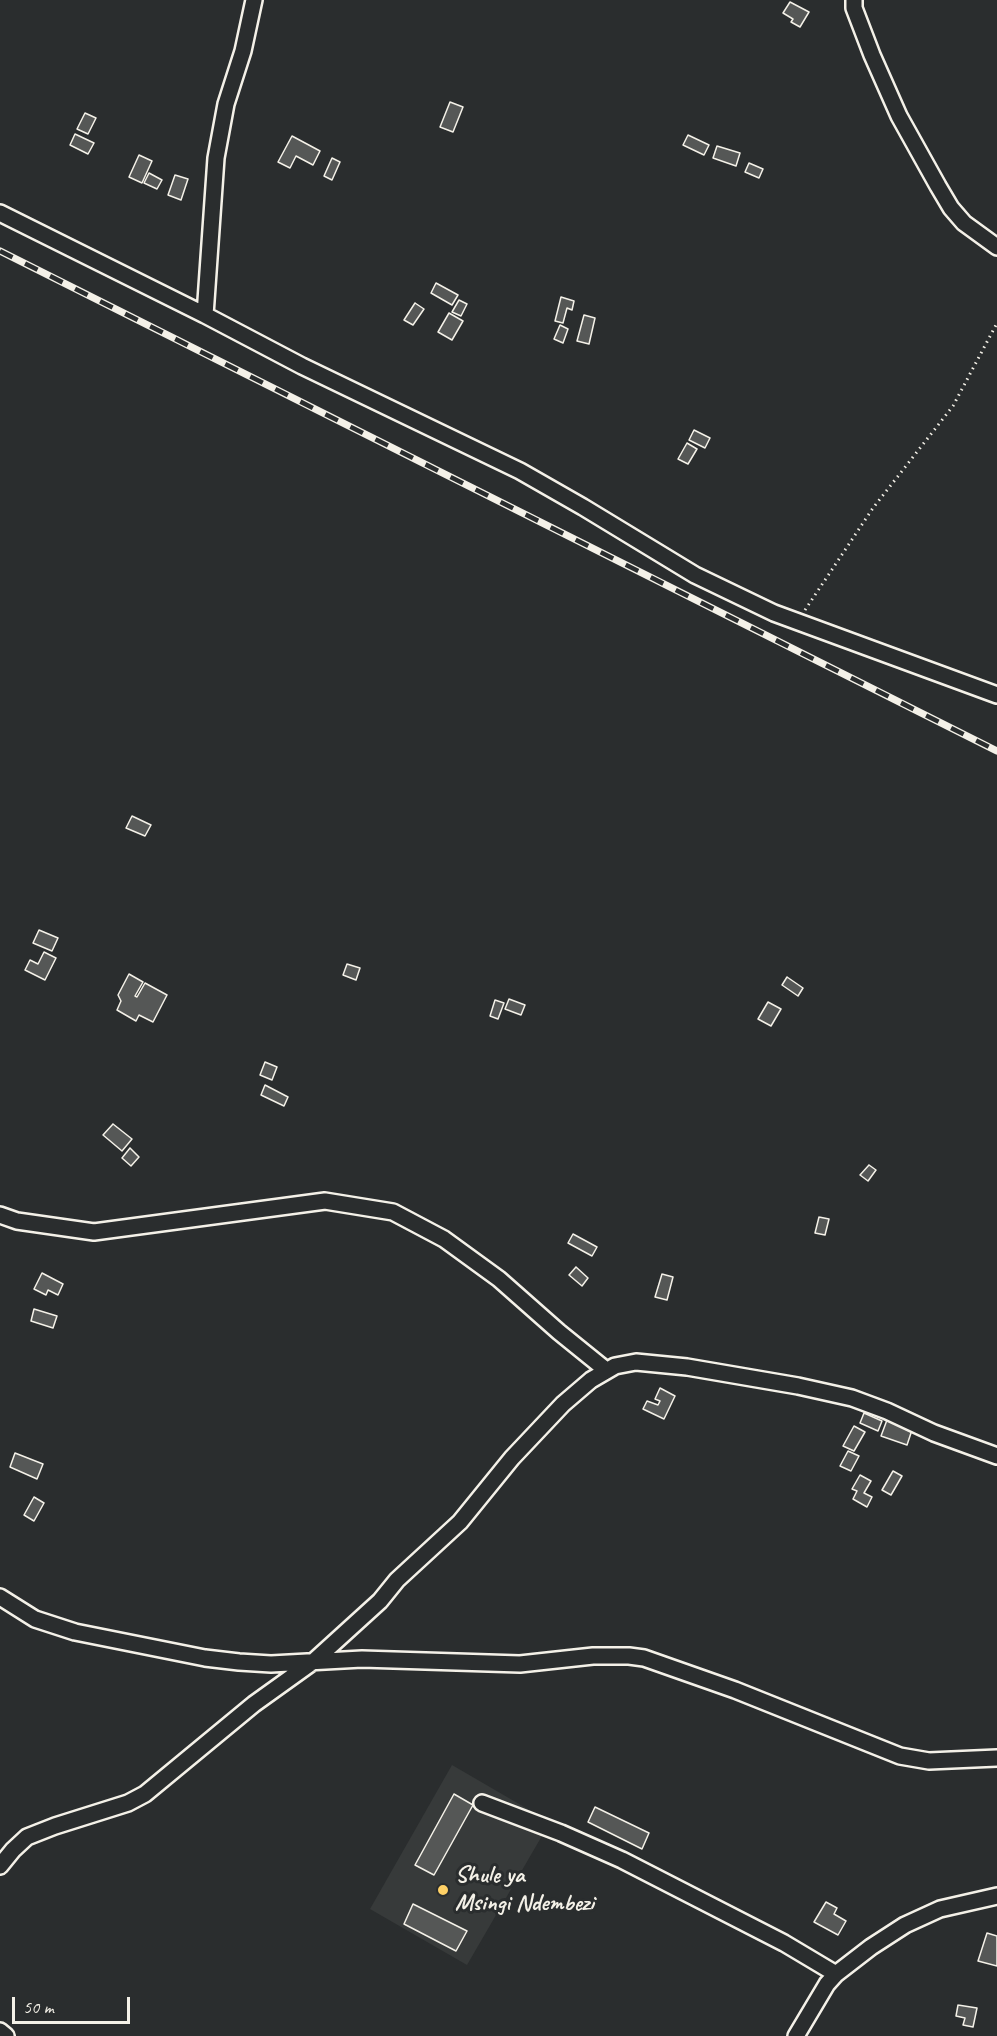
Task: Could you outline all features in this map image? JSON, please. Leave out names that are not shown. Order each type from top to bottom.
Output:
[{"type":"street","points":[[205,315],[216,158],[226,104],[243,51],[254,0]]},
{"type":"street","points":[[854,0],[854,8],[872,55],[899,116],[938,186],[951,208],[964,223],[997,248]]},
{"type":"street","points":[[0,213],[302,366],[520,471],[695,575],[774,613],[997,695]]},
{"type":"street","points":[[0,1215],[16,1221],[94,1232],[325,1201],[393,1212],[444,1239],[499,1279],[606,1370]]},
{"type":"street","points":[[0,1866],[27,1837],[128,1803],[145,1794],[254,1704],[314,1661],[380,1601],[398,1580],[460,1522],[512,1458],[563,1404],[606,1370],[624,1363],[651,1363],[798,1386],[852,1398],[934,1433],[997,1456]]},
{"type":"street","points":[[0,1597],[35,1619],[50,1625],[138,1646],[239,1662],[271,1664],[362,1659],[520,1664],[593,1656],[629,1656],[735,1690],[900,1756],[929,1761],[997,1758]]},
{"type":"street","points":[[482,1803],[561,1833],[622,1860],[784,1943],[836,1974]]},
{"type":"street","points":[[796,2036],[819,1996],[836,1974],[871,1947],[905,1925],[940,1909],[997,1896]]},
{"type":"street","points":[[0,2031],[6,2036]]},
{"type":"path","points":[[798,622],[873,508],[953,406],[997,323]]},
{"type":"shaded area","points":[[452,1765],[550,1822],[467,1965],[370,1909]]},
{"type":"building","points":[[790,2],[809,12],[800,27],[791,22],[793,19],[783,13]]},
{"type":"building","points":[[450,102],[463,107],[453,132],[440,127]]},
{"type":"building","points":[[85,113],[96,118],[88,134],[77,129]]},
{"type":"building","points":[[75,134],[94,143],[88,154],[70,145]]},
{"type":"building","points":[[688,135],[709,145],[704,155],[683,145]]},
{"type":"building","points":[[292,136],[320,151],[313,165],[296,156],[290,168],[278,162]]},
{"type":"building","points":[[717,146],[740,153],[736,166],[713,158]]},
{"type":"building","points":[[139,155],[152,161],[142,183],[129,177]]},
{"type":"building","points":[[332,158],[340,162],[332,180],[324,176]]},
{"type":"building","points":[[749,163],[763,169],[759,178],[745,172]]},
{"type":"building","points":[[149,173],[162,180],[157,189],[144,183]]},
{"type":"building","points":[[175,175],[188,179],[181,200],[168,195]]},
{"type":"building","points":[[436,283],[458,295],[452,305],[431,293]]},
{"type":"building","points":[[561,297],[574,301],[572,310],[567,308],[563,323],[555,321]]},
{"type":"building","points":[[459,300],[467,304],[461,316],[452,312]]},
{"type":"building","points":[[415,303],[424,309],[413,325],[404,320]]},
{"type":"building","points":[[449,313],[463,321],[452,340],[438,332]]},
{"type":"building","points":[[584,315],[595,318],[589,344],[577,341]]},
{"type":"building","points":[[560,325],[568,329],[563,343],[554,339]]},
{"type":"building","points":[[694,430],[710,438],[705,448],[689,440]]},
{"type":"building","points":[[687,443],[697,449],[688,464],[678,459]]},
{"type":"building","points":[[132,816],[151,825],[145,836],[126,828]]},
{"type":"building","points":[[39,930],[58,938],[52,951],[33,943]]},
{"type":"building","points":[[44,952],[56,958],[45,980],[25,970],[30,960],[38,964]]},
{"type":"building","points":[[347,964],[360,968],[356,980],[343,975]]},
{"type":"building","points":[[129,974],[143,982],[135,996],[137,997],[145,983],[167,995],[153,1022],[139,1015],[136,1021],[117,1010],[121,1001],[118,995]]},
{"type":"building","points":[[787,977],[803,988],[798,996],[782,985]]},
{"type":"building","points":[[509,999],[525,1005],[521,1015],[505,1009]]},
{"type":"building","points":[[495,1000],[504,1003],[498,1019],[490,1016]]},
{"type":"building","points":[[768,1002],[781,1009],[771,1026],[758,1019]]},
{"type":"building","points":[[265,1062],[277,1067],[272,1080],[260,1075]]},
{"type":"building","points":[[265,1085],[288,1097],[284,1106],[261,1095]]},
{"type":"building","points":[[113,1124],[132,1139],[122,1151],[103,1135]]},
{"type":"building","points":[[130,1148],[139,1157],[131,1166],[122,1158]]},
{"type":"building","points":[[869,1165],[876,1170],[868,1181],[860,1175]]},
{"type":"building","points":[[819,1217],[829,1219],[825,1235],[815,1233]]},
{"type":"building","points":[[573,1234],[597,1247],[592,1256],[568,1243]]},
{"type":"building","points":[[576,1267],[588,1278],[582,1286],[569,1275]]},
{"type":"building","points":[[42,1273],[63,1284],[58,1295],[48,1290],[46,1295],[34,1289]]},
{"type":"building","points":[[662,1274],[673,1277],[667,1300],[655,1297]]},
{"type":"building","points":[[34,1309],[57,1316],[53,1328],[31,1321]]},
{"type":"building","points":[[660,1388],[675,1396],[664,1419],[643,1409],[647,1401],[658,1405],[660,1401],[655,1399]]},
{"type":"building","points":[[864,1413],[882,1421],[878,1431],[860,1423]]},
{"type":"building","points":[[887,1420],[912,1430],[907,1445],[881,1436]]},
{"type":"building","points":[[854,1426],[865,1432],[854,1451],[843,1446]]},
{"type":"building","points":[[848,1451],[859,1456],[851,1471],[840,1466]]},
{"type":"building","points":[[15,1453],[43,1464],[37,1479],[10,1467]]},
{"type":"building","points":[[893,1471],[902,1476],[891,1495],[882,1490]]},
{"type":"building","points":[[860,1475],[871,1481],[864,1493],[872,1497],[867,1507],[853,1499],[857,1491],[852,1489]]},
{"type":"building","points":[[34,1497],[44,1503],[34,1521],[24,1515]]},
{"type":"building","points":[[454,1794],[473,1805],[434,1875],[415,1865]]},
{"type":"building","points":[[595,1807],[649,1833],[642,1849],[588,1822]]},
{"type":"building","points":[[826,1902],[837,1908],[834,1914],[846,1921],[838,1935],[814,1922]]},
{"type":"building","points":[[413,1904],[467,1931],[456,1951],[404,1924]]},
{"type":"building","points":[[987,1933],[997,1936],[997,1966],[978,1961]]},
{"type":"building","points":[[958,2005],[977,2008],[973,2027],[963,2025],[965,2018],[956,2016]]},
{"type":"railway","points":[[0,251],[997,751]]},
{"type":"place","name":"Shule ya Msingi Ndembezi","points":[[443,1890]]}]
